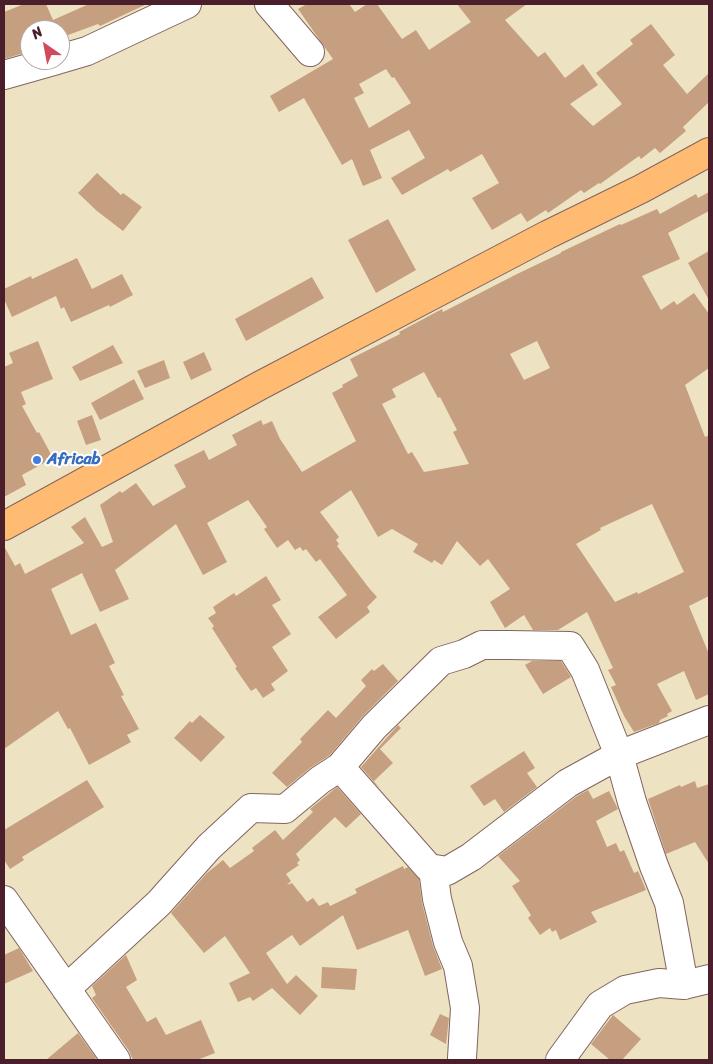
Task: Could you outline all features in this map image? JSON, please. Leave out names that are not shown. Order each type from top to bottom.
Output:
[{"type":"main road","points":[[4,526],[270,380],[547,234],[559,230],[641,189],[709,152]]},
{"type":"street","points":[[70,56],[87,51],[187,4]]},
{"type":"street","points":[[270,4],[310,52]]},
{"type":"street","points":[[4,76],[25,70]]},
{"type":"street","points":[[66,988],[159,902],[209,847],[251,808],[285,808],[320,780],[340,767],[374,727],[441,661],[464,654],[482,645],[570,646],[585,670],[619,755],[650,857],[669,903],[697,982],[659,983],[625,990],[600,1005],[560,1060]]},
{"type":"street","points":[[340,767],[429,868],[447,871],[471,857],[568,783],[619,755],[709,720]]},
{"type":"street","points":[[433,869],[437,899],[448,942],[458,966],[465,1008],[462,1058]]},
{"type":"street","points":[[4,901],[116,1060]]},
{"type":"building","points":[[24,4],[46,4],[53,20],[20,20],[20,54],[4,59],[4,12]]},
{"type":"building","points":[[89,4],[147,4],[100,26],[98,24],[70,34],[70,20],[53,20]]},
{"type":"building","points":[[307,4],[349,4],[355,12],[367,4],[377,4],[402,39],[416,30],[429,50],[471,22],[457,4],[527,4],[505,20],[538,57],[545,52],[565,78],[583,64],[598,85],[570,104],[593,126],[622,104],[596,73],[633,44],[630,40],[651,24],[675,55],[663,65],[687,94],[709,73],[709,102],[683,127],[686,131],[660,153],[655,148],[641,159],[639,156],[600,184],[584,193],[581,190],[548,213],[546,210],[527,222],[521,213],[492,230],[472,198],[499,183],[482,154],[450,172],[448,169],[402,195],[391,178],[425,158],[409,130],[370,150],[382,178],[363,186],[352,159],[342,165],[304,98],[279,112],[270,96],[333,59],[298,9]],"holes":[[[386,69],[392,78],[394,77],[411,103],[369,128],[354,98],[364,93],[359,84]]]},
{"type":"building","points":[[97,173],[121,195],[123,193],[142,207],[123,231],[78,193]]},
{"type":"building","points":[[709,192],[709,211],[668,233],[680,259],[642,276],[661,310],[674,301],[677,305],[694,293],[709,314],[709,368],[685,385],[705,437],[709,435],[709,596],[689,606],[709,654],[709,694],[696,700],[684,671],[657,684],[672,711],[667,714],[668,716],[660,720],[659,723],[634,732],[624,716],[611,687],[616,685],[608,670],[613,668],[587,612],[558,630],[533,630],[524,615],[505,628],[490,602],[510,589],[488,559],[480,566],[457,541],[442,565],[434,560],[432,563],[413,552],[418,544],[392,529],[378,537],[351,490],[320,512],[339,537],[336,540],[339,544],[337,546],[377,597],[367,607],[370,612],[336,639],[318,617],[347,595],[320,559],[316,562],[306,549],[303,551],[300,547],[295,550],[288,540],[277,548],[264,529],[267,527],[248,500],[207,523],[227,562],[203,575],[176,524],[115,570],[129,599],[100,612],[82,573],[51,589],[71,635],[96,623],[115,663],[109,666],[124,695],[121,696],[139,729],[127,735],[131,742],[89,765],[70,728],[68,729],[58,711],[4,749],[4,546],[15,566],[20,563],[25,574],[84,543],[71,527],[85,517],[102,547],[113,542],[100,505],[120,491],[122,493],[136,483],[153,506],[186,487],[174,465],[204,450],[209,460],[237,445],[232,435],[261,420],[263,425],[272,421],[280,439],[302,472],[356,441],[332,393],[358,376],[350,359],[400,334],[399,332],[442,309],[443,312],[620,224],[657,209],[660,214],[696,194],[698,198]],"holes":[[[537,341],[550,368],[524,380],[510,354]],[[424,372],[438,398],[440,397],[457,430],[453,432],[469,464],[424,472],[412,452],[408,454],[382,404],[396,397],[392,389]],[[652,504],[684,572],[638,594],[637,592],[615,602],[576,544],[601,530],[600,528]]]},
{"type":"building","points":[[388,219],[416,270],[376,293],[348,240]]},
{"type":"building","points":[[709,251],[709,300],[688,263]]},
{"type":"building","points":[[77,258],[92,289],[122,274],[133,295],[110,307],[109,305],[71,322],[64,307],[61,309],[56,296],[12,317],[4,299],[4,289],[31,276],[32,279]]},
{"type":"building","points":[[312,277],[324,298],[246,341],[235,319]]},
{"type":"building","points":[[38,341],[53,379],[21,392],[26,404],[22,406],[53,458],[22,475],[26,485],[4,497],[4,367],[13,363],[9,353]]},
{"type":"building","points":[[113,345],[123,363],[80,381],[72,367]]},
{"type":"building","points":[[204,352],[212,370],[191,380],[183,362]]},
{"type":"building","points":[[164,360],[170,378],[145,388],[137,371]]},
{"type":"building","points":[[134,379],[144,399],[100,420],[91,403]]},
{"type":"building","points":[[92,415],[101,440],[86,445],[77,421]]},
{"type":"building","points":[[266,576],[281,600],[272,605],[291,634],[272,647],[288,671],[271,684],[275,690],[263,698],[256,688],[251,691],[235,668],[237,667],[212,628],[214,626],[208,618],[216,613],[213,607],[234,593],[236,596]]},
{"type":"building","points":[[532,661],[561,661],[571,677],[543,694],[525,665]]},
{"type":"building","points":[[383,664],[398,681],[362,717],[330,755],[310,768],[287,787],[272,773],[302,742],[300,739],[328,710],[336,718],[366,686],[361,680],[372,669],[374,671]]},
{"type":"building","points":[[200,715],[225,737],[201,762],[174,738],[190,721],[192,723]]},
{"type":"building","points":[[398,725],[401,728],[380,749],[393,763],[374,781],[380,789],[361,767]]},
{"type":"building","points":[[524,751],[535,768],[527,773],[537,787],[504,812],[495,799],[484,806],[470,786]]},
{"type":"building","points":[[87,780],[104,807],[22,857],[24,860],[10,869],[4,860],[4,830]]},
{"type":"building","points":[[695,781],[697,788],[709,784],[709,864],[695,842],[666,854],[648,799],[680,785],[681,787]]},
{"type":"building","points":[[337,787],[361,814],[346,828],[335,817],[296,854],[300,860],[297,863],[299,865],[286,874],[291,881],[287,885],[292,883],[307,902],[313,898],[319,906],[328,902],[330,906],[357,893],[355,889],[403,866],[404,869],[408,867],[419,879],[422,903],[433,946],[442,969],[425,976],[408,930],[357,950],[343,915],[300,946],[292,935],[266,953],[287,984],[296,975],[318,996],[300,1015],[272,988],[253,1001],[250,997],[238,1002],[229,983],[250,973],[225,936],[204,953],[171,913],[207,873],[223,860],[230,868],[254,851],[252,848],[275,830],[283,840],[313,812],[310,809]]},
{"type":"building","points":[[588,790],[593,799],[609,791],[618,809],[596,821],[607,847],[616,843],[620,852],[624,850],[634,873],[638,871],[646,890],[591,912],[597,922],[560,940],[556,930],[552,932],[550,928],[540,935],[528,918],[531,915],[512,886],[520,881],[498,856],[577,796]]},
{"type":"building","points":[[19,948],[33,971],[4,984],[4,955]]},
{"type":"building","points":[[126,955],[137,980],[126,987],[147,1022],[156,1017],[166,1035],[201,1020],[215,1053],[197,1060],[133,1060],[129,1051],[92,998],[96,995],[92,986]]},
{"type":"building","points":[[322,967],[357,969],[355,990],[321,988]]},
{"type":"building","points":[[440,1014],[449,1018],[446,1044],[430,1035]]},
{"type":"building","points":[[613,1015],[641,1039],[622,1060],[610,1060],[591,1044]]},
{"type":"building","points":[[78,1033],[96,1058],[94,1060],[46,1060]]},
{"type":"place","name":"Africab","points":[[37,460]]}]
